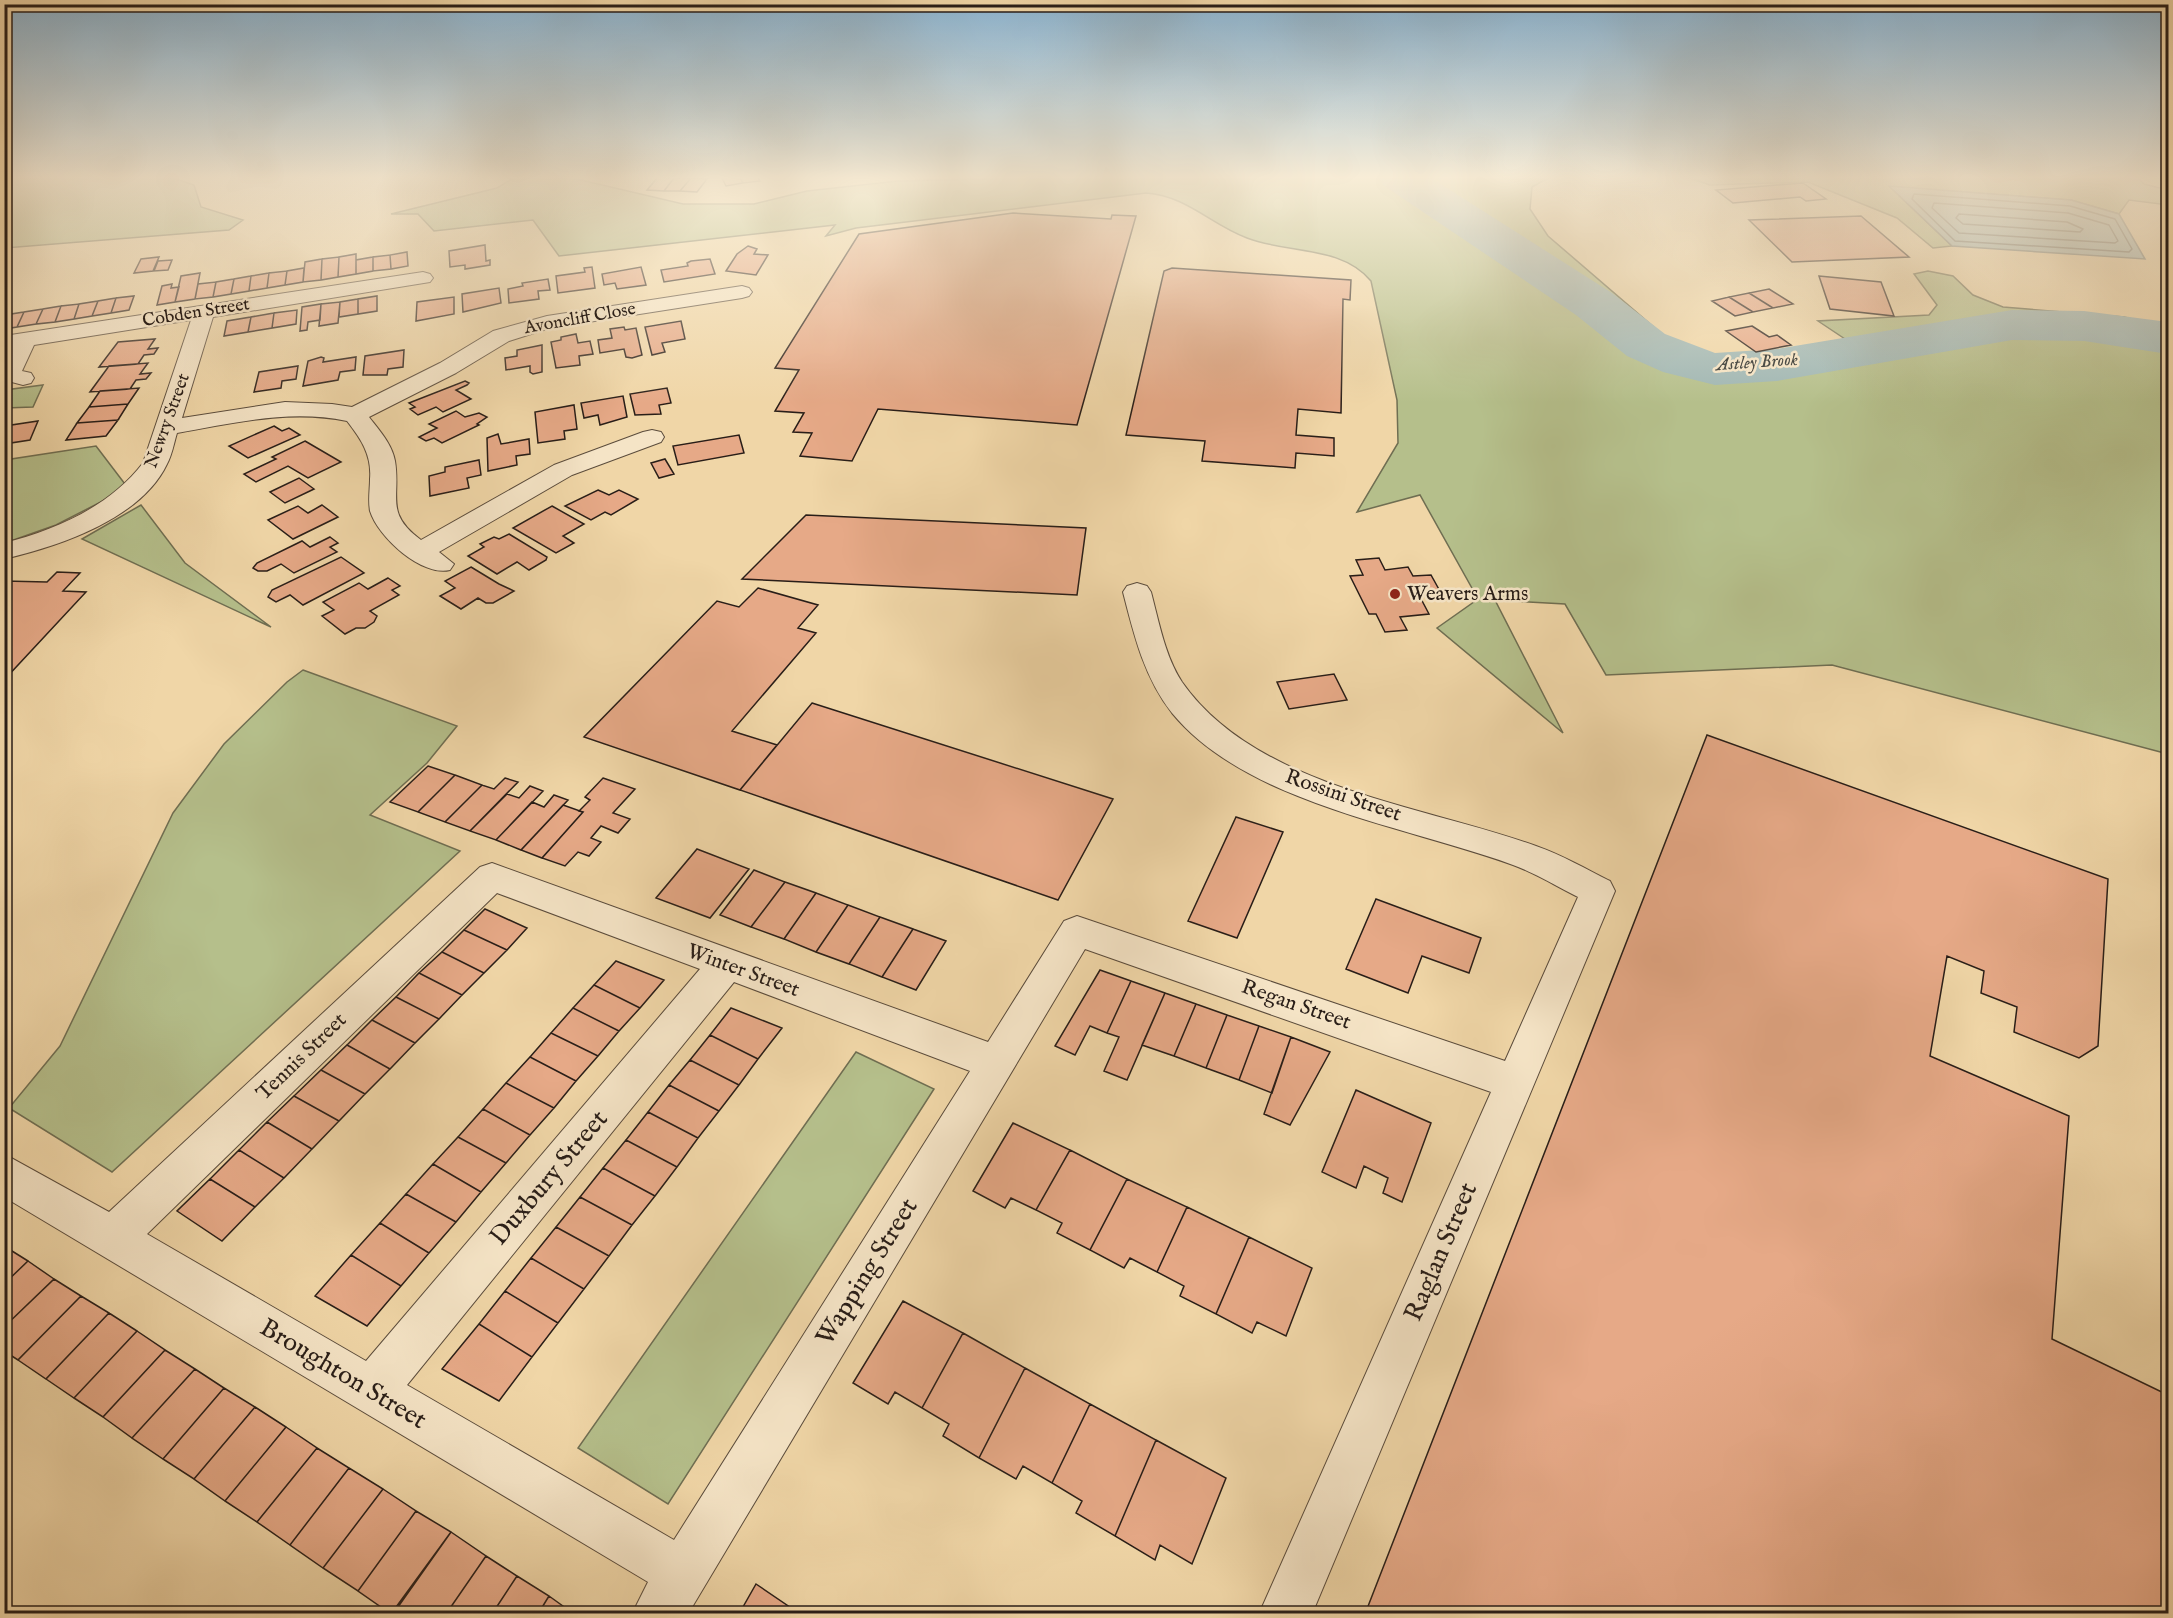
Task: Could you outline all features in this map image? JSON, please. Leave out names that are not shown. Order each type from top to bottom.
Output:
[{"type":"street","name":"Cobden Street","points":[[15,341],[423,278]]},
{"type":"street","name":"Avoncliff Close","points":[[355,415],[510,333],[547,322],[720,304],[742,292]]},
{"type":"street","name":"Newry Street","points":[[4,551],[40,541],[82,522],[136,490],[155,464],[204,312]]},
{"type":"street","points":[[15,341],[9,374],[23,378]]},
{"type":"street","points":[[166,428],[310,408],[335,410],[355,415],[378,449],[384,466],[383,511],[388,523],[430,558],[563,470],[652,437]]},
{"type":"street","points":[[621,448],[637,469]]},
{"type":"street","name":"Rossini Street","points":[[1137,592],[1158,663],[1170,687],[1189,712],[1241,753],[1291,780],[1318,791],[1526,856],[1599,891]]},
{"type":"street","name":"Winter Street","points":[[492,877],[996,1063]]},
{"type":"street","name":"Tennis Street","points":[[113,1238],[492,877]]},
{"type":"street","name":"Raglan Street","points":[[1285,1614],[1599,891]]},
{"type":"street","name":"Regan Street","points":[[1077,931],[1515,1082]]},
{"type":"street","name":"Wapping Street","points":[[658,1614],[1077,931]]},
{"type":"street","name":"Duxbury Street","points":[[372,1391],[726,964]]},
{"type":"street","name":"Broughton Street","points":[[4,1174],[682,1573]]},
{"type":"green space","points":[[556,252],[599,252],[559,256]]},
{"type":"green space","points":[[1310,252],[1566,252],[1691,359],[1726,365],[1854,345],[1818,321],[1929,315],[1937,305],[1914,274],[1928,271],[1953,276],[1973,295],[2003,307],[2124,317],[2168,328],[2168,754],[1832,665],[1606,675],[1565,604],[1495,600],[1563,733],[1437,628],[1478,599],[1420,495],[1357,512],[1398,443],[1397,400],[1371,281],[1359,269],[1345,261]]},
{"type":"green space","points":[[43,385],[33,407],[5,408],[5,390]]},
{"type":"green space","points":[[96,446],[128,488],[56,525],[5,543],[5,460]]},
{"type":"green space","points":[[141,505],[185,563],[271,627],[82,539]]},
{"type":"green space","points":[[303,670],[457,726],[427,763],[370,815],[460,851],[112,1172],[9,1108],[60,1046],[173,813],[224,744],[287,682]]},
{"type":"green space","points":[[856,1052],[934,1089],[668,1504],[578,1448]]},
{"type":"water","points":[[2034,252],[2141,252],[2145,259]]},
{"type":"building","points":[[407,252],[408,266],[391,269],[390,255]]},
{"type":"building","points":[[449,252],[485,252],[486,261],[490,260],[490,265],[465,269],[465,265],[450,267]]},
{"type":"building","points":[[740,252],[755,252],[754,254],[768,255],[756,275],[726,271]]},
{"type":"building","points":[[848,252],[1126,252],[1077,425],[878,409],[852,461],[800,456],[812,433],[793,432],[804,413],[775,411],[799,370],[775,368]]},
{"type":"building","points":[[1781,252],[1903,252],[1909,257],[1792,262]]},
{"type":"building","points":[[356,254],[356,274],[338,277],[339,257]]},
{"type":"building","points":[[390,255],[391,269],[373,271],[373,257]]},
{"type":"building","points":[[159,257],[153,271],[134,273],[141,259]]},
{"type":"building","points":[[339,257],[338,277],[321,280],[322,259]]},
{"type":"building","points":[[373,257],[373,271],[356,274],[356,260]]},
{"type":"building","points":[[322,259],[321,280],[303,282],[305,262]]},
{"type":"building","points":[[710,259],[715,274],[664,282],[661,270],[688,266],[687,263],[691,261]]},
{"type":"building","points":[[172,260],[168,270],[154,271],[158,261]]},
{"type":"building","points":[[592,267],[595,288],[558,293],[556,276],[585,272],[584,268]]},
{"type":"building","points":[[641,267],[646,285],[617,289],[615,283],[604,285],[602,274]]},
{"type":"building","points":[[304,268],[303,282],[285,285],[287,271]]},
{"type":"building","points":[[1172,268],[1351,280],[1350,300],[1343,299],[1341,413],[1298,409],[1296,435],[1334,438],[1334,456],[1296,453],[1295,468],[1202,461],[1205,441],[1126,435],[1164,271]]},
{"type":"building","points":[[287,271],[285,285],[267,288],[269,273]]},
{"type":"building","points":[[200,273],[195,299],[175,302],[181,276]]},
{"type":"building","points":[[269,273],[267,288],[249,291],[251,276]]},
{"type":"building","points":[[251,276],[249,291],[231,294],[234,279]]},
{"type":"building","points":[[1819,276],[1881,282],[1894,316],[1830,309]]},
{"type":"building","points":[[234,279],[231,294],[213,297],[216,282]]},
{"type":"building","points":[[548,279],[550,290],[538,291],[539,299],[509,303],[508,289],[523,286],[522,283]]},
{"type":"building","points":[[216,282],[213,297],[195,299],[198,284]]},
{"type":"building","points":[[172,284],[171,288],[179,287],[175,302],[157,305],[162,286]]},
{"type":"building","points":[[499,288],[501,303],[463,312],[462,294]]},
{"type":"building","points":[[1769,289],[1793,304],[1773,308],[1749,293]]},
{"type":"building","points":[[1749,293],[1773,308],[1753,312],[1729,297]]},
{"type":"building","points":[[134,296],[129,310],[111,313],[116,298]]},
{"type":"building","points":[[377,296],[377,311],[358,314],[358,299]]},
{"type":"building","points":[[454,297],[454,314],[416,321],[417,302]]},
{"type":"building","points":[[1729,297],[1753,312],[1735,316],[1712,301]]},
{"type":"building","points":[[116,298],[111,313],[92,316],[98,301]]},
{"type":"building","points":[[358,299],[358,314],[339,317],[340,302]]},
{"type":"building","points":[[98,301],[92,316],[74,319],[79,304]]},
{"type":"building","points":[[340,302],[338,323],[319,326],[321,304]]},
{"type":"building","points":[[79,304],[74,319],[55,322],[61,306]]},
{"type":"building","points":[[321,304],[320,320],[308,322],[307,330],[300,331],[302,307]]},
{"type":"building","points":[[61,306],[55,322],[36,324],[43,309]]},
{"type":"building","points":[[43,309],[36,324],[17,327],[24,312]]},
{"type":"building","points":[[297,310],[296,324],[272,328],[274,313]]},
{"type":"building","points":[[24,312],[17,327],[4,329],[5,315]]},
{"type":"building","points":[[274,313],[272,328],[248,332],[251,317]]},
{"type":"building","points":[[251,317],[248,332],[224,336],[227,321]]},
{"type":"building","points":[[681,321],[685,339],[662,343],[665,352],[652,355],[645,327]]},
{"type":"building","points":[[1752,326],[1769,337],[1777,335],[1791,345],[1756,352],[1726,331]]},
{"type":"building","points":[[624,327],[625,330],[636,328],[642,355],[626,357],[624,349],[600,353],[598,340],[612,338],[610,329]]},
{"type":"building","points":[[576,334],[578,343],[590,341],[593,354],[579,356],[580,365],[556,368],[551,342]]},
{"type":"building","points":[[155,339],[148,349],[158,348],[154,354],[144,355],[138,364],[99,367],[118,342]]},
{"type":"building","points":[[542,345],[542,372],[533,374],[530,372],[530,366],[506,370],[505,358],[517,356],[517,350]]},
{"type":"building","points":[[404,350],[403,367],[388,369],[387,375],[363,375],[365,356]]},
{"type":"building","points":[[356,357],[355,370],[340,372],[338,380],[303,386],[308,361],[324,358],[323,362]]},
{"type":"building","points":[[148,363],[140,374],[151,373],[146,379],[136,380],[130,389],[90,392],[109,366]]},
{"type":"building","points":[[298,366],[296,379],[282,381],[281,388],[254,392],[259,372]]},
{"type":"building","points":[[465,381],[469,383],[456,390],[471,399],[443,412],[436,407],[418,415],[410,409],[415,407],[409,403]]},
{"type":"building","points":[[139,388],[128,404],[89,407],[100,391]]},
{"type":"building","points":[[667,388],[671,403],[659,405],[661,414],[635,415],[630,394]]},
{"type":"building","points":[[623,396],[627,417],[600,425],[598,415],[584,418],[581,403]]},
{"type":"building","points":[[128,404],[118,420],[77,423],[89,407]]},
{"type":"building","points":[[574,405],[577,429],[564,431],[565,439],[538,443],[535,412]]},
{"type":"building","points":[[456,411],[465,417],[479,413],[487,417],[477,424],[479,425],[442,443],[434,438],[426,441],[419,437],[437,428],[429,424]]},
{"type":"building","points":[[118,420],[106,436],[66,440],[77,423]]},
{"type":"building","points":[[38,421],[30,440],[4,444],[5,426]]},
{"type":"building","points":[[274,426],[282,431],[289,428],[300,435],[248,458],[229,446]]},
{"type":"building","points":[[498,434],[501,444],[529,439],[530,454],[516,456],[517,465],[488,471],[487,438]]},
{"type":"building","points":[[739,435],[744,453],[678,465],[673,446]]},
{"type":"building","points":[[305,441],[341,462],[308,478],[288,466],[256,482],[244,474],[276,459],[272,457]]},
{"type":"building","points":[[665,459],[674,474],[659,478],[651,463]]},
{"type":"building","points":[[479,460],[481,475],[467,478],[469,488],[430,496],[429,476],[445,472],[445,467]]},
{"type":"building","points":[[299,478],[314,489],[285,503],[270,492]]},
{"type":"building","points":[[598,490],[609,495],[619,490],[638,499],[611,515],[605,512],[591,520],[565,506]]},
{"type":"building","points":[[322,505],[338,517],[293,539],[268,520],[298,506],[308,513]]},
{"type":"building","points":[[552,506],[584,524],[563,536],[574,543],[556,553],[513,528]]},
{"type":"building","points":[[806,515],[1086,528],[1077,595],[742,579]]},
{"type":"building","points":[[509,534],[547,557],[546,560],[529,570],[517,562],[497,574],[468,556],[484,547],[480,544],[494,537],[499,539]]},
{"type":"building","points":[[330,537],[338,543],[330,547],[337,552],[294,573],[281,564],[267,571],[258,571],[253,568],[257,563],[302,541],[310,547]]},
{"type":"building","points":[[341,557],[364,573],[303,605],[290,595],[276,602],[268,597],[272,590]]},
{"type":"building","name":"Weavers Arms","points":[[1379,558],[1385,570],[1408,567],[1413,576],[1431,575],[1441,593],[1419,595],[1429,614],[1400,617],[1407,630],[1385,632],[1376,614],[1369,614],[1350,576],[1363,575],[1356,560]]},
{"type":"building","points":[[471,567],[514,591],[493,603],[486,603],[478,598],[461,609],[440,596],[455,588],[445,581]]},
{"type":"building","points":[[57,572],[80,573],[63,591],[86,592],[4,680],[4,581],[47,582]]},
{"type":"building","points":[[388,578],[400,586],[392,590],[399,595],[370,611],[377,616],[374,622],[365,628],[356,628],[345,634],[322,616],[334,610],[323,602],[359,583],[368,589]]},
{"type":"building","points":[[758,588],[818,605],[798,628],[816,633],[732,731],[777,745],[740,790],[584,737],[717,601],[739,607]]},
{"type":"building","points":[[1334,674],[1347,700],[1289,709],[1277,682]]},
{"type":"building","points":[[812,703],[1113,799],[1058,900],[740,790]]},
{"type":"building","points":[[1707,735],[2108,879],[2098,1046],[2079,1058],[2014,1032],[2017,1007],[1981,993],[1984,971],[1947,956],[1930,1056],[2069,1116],[2052,1339],[2168,1395],[2168,1614],[1365,1614]]},
{"type":"building","points":[[428,766],[455,775],[418,812],[390,802]]},
{"type":"building","points":[[455,775],[482,785],[445,822],[418,812]]},
{"type":"building","points":[[505,778],[518,782],[470,831],[445,822],[482,785],[494,789]]},
{"type":"building","points":[[603,778],[635,789],[613,813],[630,819],[618,833],[601,826],[591,838],[601,842],[589,856],[578,852],[565,866],[542,858],[583,812],[579,811],[590,800],[585,797]]},
{"type":"building","points":[[530,786],[543,791],[496,840],[470,831],[507,794],[519,798]]},
{"type":"building","points":[[554,795],[568,800],[521,850],[496,840],[532,802],[544,807]]},
{"type":"building","points":[[563,805],[583,812],[542,858],[521,850]]},
{"type":"building","points":[[1236,817],[1283,832],[1237,938],[1188,921]]},
{"type":"building","points":[[697,849],[749,869],[710,918],[656,898]]},
{"type":"building","points":[[754,870],[785,882],[751,927],[720,915]]},
{"type":"building","points":[[785,882],[816,893],[784,939],[751,927]]},
{"type":"building","points":[[816,893],[848,905],[816,952],[784,939]]},
{"type":"building","points":[[1376,899],[1481,938],[1469,973],[1422,956],[1408,993],[1346,969]]},
{"type":"building","points":[[848,905],[880,917],[849,964],[816,952]]},
{"type":"building","points":[[485,909],[527,928],[507,950],[464,930]]},
{"type":"building","points":[[880,917],[913,929],[882,977],[849,964]]},
{"type":"building","points":[[913,929],[946,941],[916,990],[882,977]]},
{"type":"building","points":[[464,930],[507,950],[484,973],[442,952]]},
{"type":"building","points":[[442,952],[484,973],[462,995],[419,973]]},
{"type":"building","points":[[616,961],[664,980],[640,1008],[594,985]]},
{"type":"building","points":[[1100,970],[1131,981],[1107,1033],[1090,1026],[1075,1055],[1055,1046]]},
{"type":"building","points":[[419,973],[462,995],[439,1019],[396,997]]},
{"type":"building","points":[[1131,981],[1165,993],[1127,1080],[1104,1071],[1119,1037],[1107,1033]]},
{"type":"building","points":[[594,985],[640,1008],[619,1031],[573,1008]]},
{"type":"building","points":[[1165,993],[1196,1004],[1174,1056],[1142,1045]]},
{"type":"building","points":[[396,997],[439,1019],[415,1043],[372,1020]]},
{"type":"building","points":[[1196,1004],[1227,1015],[1206,1068],[1174,1056]]},
{"type":"building","points":[[573,1008],[619,1031],[598,1056],[551,1033]]},
{"type":"building","points":[[731,1008],[782,1028],[758,1059],[710,1035]]},
{"type":"building","points":[[1227,1015],[1259,1026],[1239,1080],[1206,1068]]},
{"type":"building","points":[[372,1020],[415,1043],[390,1069],[347,1045]]},
{"type":"building","points":[[1259,1026],[1291,1037],[1272,1093],[1239,1080]]},
{"type":"building","points":[[551,1033],[598,1056],[576,1081],[530,1057]]},
{"type":"building","points":[[710,1035],[758,1059],[739,1085],[690,1060]]},
{"type":"building","points":[[1291,1037],[1330,1052],[1290,1125],[1264,1114]]},
{"type":"building","points":[[347,1045],[390,1069],[365,1094],[321,1070]]},
{"type":"building","points":[[530,1057],[576,1081],[554,1108],[506,1083]]},
{"type":"building","points":[[690,1060],[739,1085],[719,1111],[669,1085]]},
{"type":"building","points":[[321,1070],[365,1094],[339,1121],[294,1096]]},
{"type":"building","points":[[506,1083],[554,1108],[530,1135],[483,1109]]},
{"type":"building","points":[[669,1085],[719,1111],[698,1138],[648,1112]]},
{"type":"building","points":[[1356,1090],[1431,1123],[1402,1202],[1383,1193],[1388,1178],[1364,1166],[1356,1188],[1322,1172]]},
{"type":"building","points":[[294,1096],[339,1121],[312,1149],[267,1122]]},
{"type":"building","points":[[483,1109],[530,1135],[506,1163],[458,1137]]},
{"type":"building","points":[[648,1112],[698,1138],[677,1167],[626,1140]]},
{"type":"building","points":[[267,1122],[312,1149],[284,1178],[239,1150]]},
{"type":"building","points":[[1013,1123],[1070,1150],[1036,1210],[1011,1198],[1005,1208],[973,1191]]},
{"type":"building","points":[[458,1137],[506,1163],[481,1192],[433,1164]]},
{"type":"building","points":[[626,1140],[677,1167],[655,1196],[603,1168]]},
{"type":"building","points":[[239,1150],[284,1178],[255,1207],[210,1179]]},
{"type":"building","points":[[1070,1150],[1127,1179],[1090,1250],[1057,1233],[1062,1223],[1036,1210]]},
{"type":"building","points":[[433,1164],[481,1192],[456,1222],[406,1194]]},
{"type":"building","points":[[603,1168],[655,1196],[632,1225],[580,1197]]},
{"type":"building","points":[[210,1179],[255,1207],[222,1241],[177,1211]]},
{"type":"building","points":[[1127,1179],[1187,1207],[1157,1272],[1130,1258],[1124,1268],[1090,1250]]},
{"type":"building","points":[[406,1194],[456,1222],[429,1253],[380,1223]]},
{"type":"building","points":[[580,1197],[632,1225],[609,1256],[556,1227]]},
{"type":"building","points":[[1187,1207],[1249,1237],[1216,1314],[1180,1296],[1184,1286],[1157,1272]]},
{"type":"building","points":[[380,1223],[429,1253],[401,1286],[351,1255]]},
{"type":"building","points":[[556,1227],[609,1256],[584,1289],[531,1258]]},
{"type":"building","points":[[1249,1237],[1312,1268],[1286,1336],[1257,1322],[1252,1333],[1216,1314]]},
{"type":"building","points":[[4,1246],[28,1261],[4,1284]]},
{"type":"building","points":[[351,1255],[401,1286],[367,1326],[315,1296]]},
{"type":"building","points":[[531,1258],[584,1289],[558,1323],[505,1291]]},
{"type":"building","points":[[28,1261],[54,1279],[4,1327],[4,1284]]},
{"type":"building","points":[[54,1279],[81,1296],[18,1360],[4,1351],[4,1327]]},
{"type":"building","points":[[505,1291],[558,1323],[532,1357],[479,1324]]},
{"type":"building","points":[[81,1296],[109,1313],[46,1379],[18,1360]]},
{"type":"building","points":[[903,1301],[963,1333],[922,1408],[895,1392],[888,1404],[853,1383]]},
{"type":"building","points":[[109,1313],[137,1331],[74,1398],[46,1379]]},
{"type":"building","points":[[479,1324],[532,1357],[499,1401],[442,1369]]},
{"type":"building","points":[[137,1331],[165,1350],[103,1417],[74,1398]]},
{"type":"building","points":[[963,1333],[1025,1368],[979,1458],[943,1436],[949,1424],[922,1408]]},
{"type":"building","points":[[165,1350],[195,1369],[132,1438],[103,1417]]},
{"type":"building","points":[[1025,1368],[1090,1404],[1052,1483],[1023,1466],[1016,1479],[979,1458]]},
{"type":"building","points":[[195,1369],[224,1388],[163,1459],[132,1438]]},
{"type":"building","points":[[224,1388],[255,1407],[194,1479],[163,1459]]},
{"type":"building","points":[[1090,1404],[1156,1440],[1115,1536],[1076,1513],[1082,1501],[1052,1483]]},
{"type":"building","points":[[255,1407],[286,1427],[225,1501],[194,1479]]},
{"type":"building","points":[[286,1427],[317,1448],[257,1522],[225,1501]]},
{"type":"building","points":[[1156,1440],[1226,1478],[1192,1564],[1160,1545],[1155,1560],[1115,1536]]},
{"type":"building","points":[[317,1448],[349,1468],[290,1545],[257,1522]]},
{"type":"building","points":[[349,1468],[383,1489],[323,1568],[290,1545]]},
{"type":"building","points":[[383,1489],[416,1511],[358,1591],[323,1568]]},
{"type":"building","points":[[416,1511],[451,1532],[391,1614],[358,1591]]},
{"type":"building","points":[[451,1532],[486,1556],[446,1614],[393,1614]]},
{"type":"building","points":[[486,1556],[517,1576],[492,1614],[446,1614]]},
{"type":"building","points":[[517,1576],[549,1596],[538,1614],[492,1614]]},
{"type":"building","points":[[756,1584],[800,1614],[739,1614]]},
{"type":"building","points":[[549,1596],[574,1614],[538,1614]]},
{"type":"waterway","name":"Astley Brook","points":[[1514,252],[1594,304],[1646,345],[1682,361],[1715,369],[1777,365],[2012,325],[2084,326],[2168,338]]},
{"type":"place","name":"Weavers Arms","points":[[1395,594]]}]
